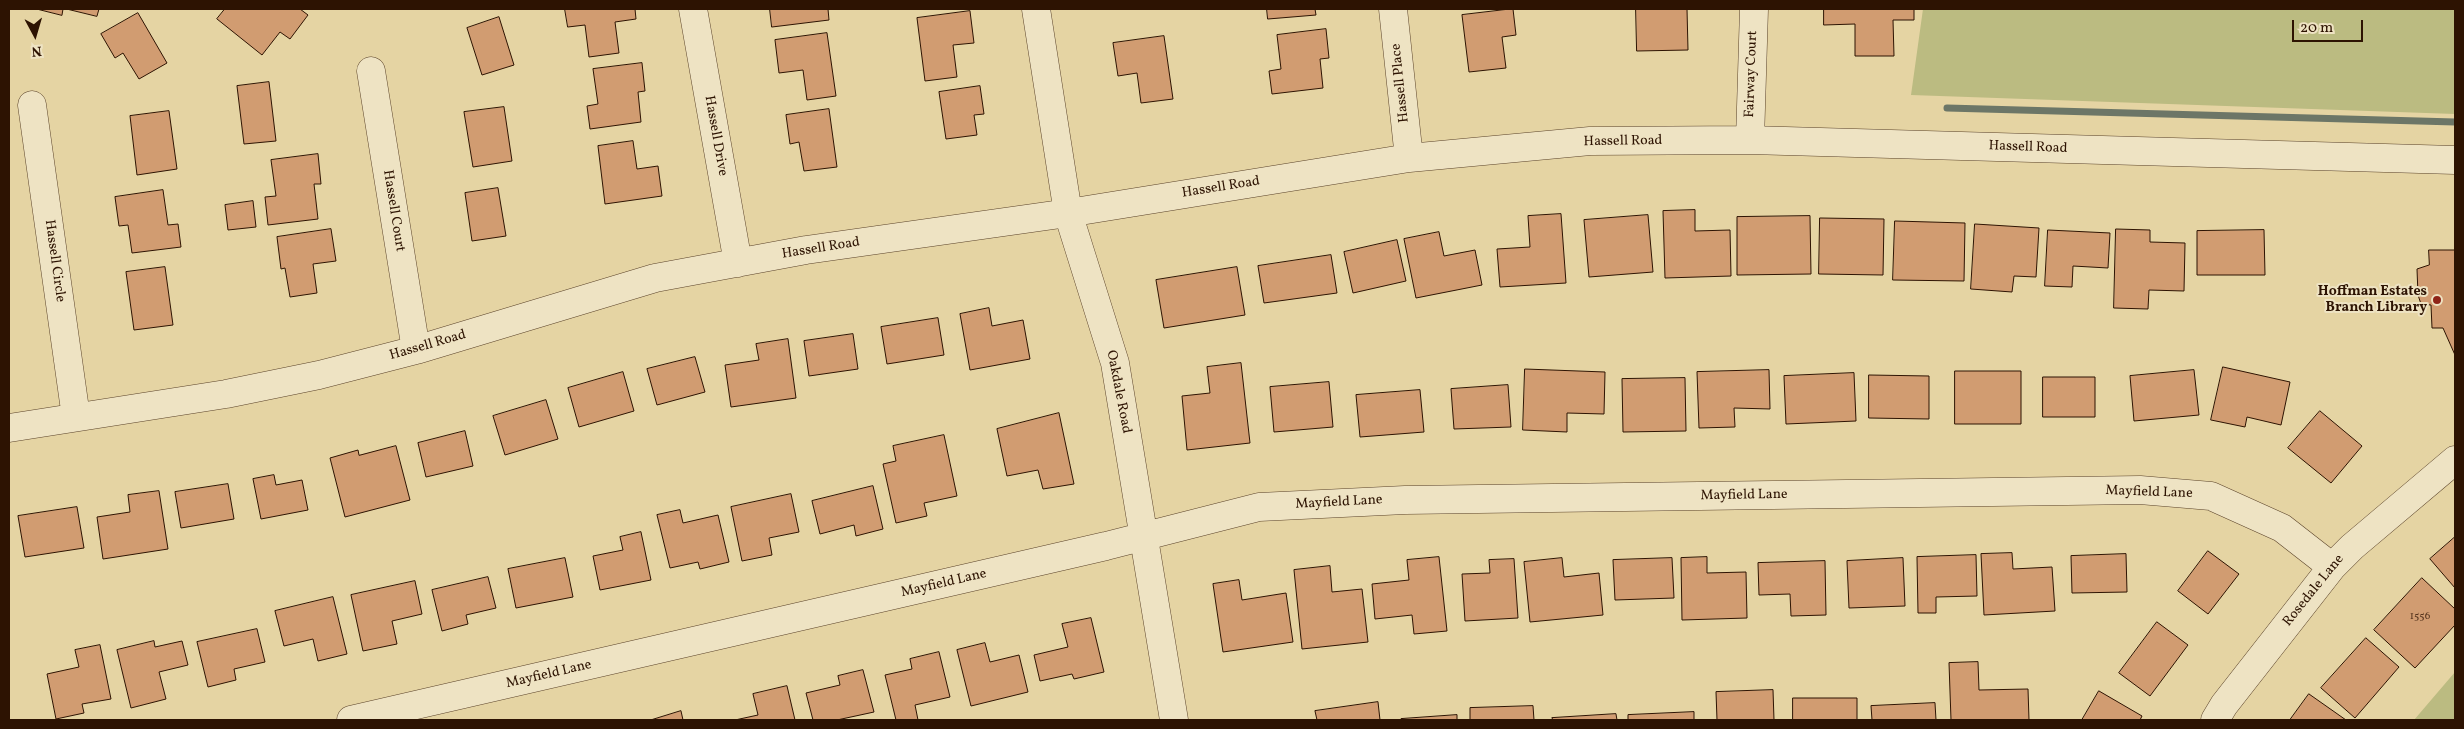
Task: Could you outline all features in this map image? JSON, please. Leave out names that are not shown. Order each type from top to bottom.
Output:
[{"type":"street","name":"Hassell Drive","points":[[693,9],[738,263]]},
{"type":"street","name":"Oakdale Road","points":[[1036,9],[1068,213],[1115,363],[1174,720]]},
{"type":"street","name":"Hassell Place","points":[[1393,9],[1410,158]]},
{"type":"street","name":"Fairway Court","points":[[1750,140],[1754,9]]},
{"type":"street","name":"Hassell Court","points":[[371,71],[416,350]]},
{"type":"street","name":"Hassell Circle","points":[[32,104],[76,417]]},
{"type":"street","name":"Hassell Road","points":[[9,428],[226,394],[319,375],[416,350],[655,278],[806,250],[1068,213],[1410,158],[1590,141],[1750,140],[2455,160]]},
{"type":"street","name":"Rosedale Lane","points":[[2215,720],[2224,705],[2332,567],[2352,547],[2455,460]]},
{"type":"street","name":"Mayfield Lane","points":[[351,720],[1143,538],[1259,507],[1405,500],[2140,490],[2211,496],[2282,528],[2332,567]]},
{"type":"green space","points":[[1923,9],[2455,9],[2455,114],[1911,95]]},
{"type":"green space","points":[[2455,672],[2455,720],[2414,720]]},
{"type":"building","points":[[37,9],[63,9],[62,15]]},
{"type":"building","points":[[67,9],[99,9],[97,16]]},
{"type":"building","points":[[225,9],[300,9],[308,15],[290,39],[280,32],[262,55],[217,19]]},
{"type":"building","points":[[565,9],[635,9],[636,19],[615,22],[619,53],[589,57],[585,25],[568,27]]},
{"type":"building","points":[[770,9],[828,9],[829,20],[772,27]]},
{"type":"building","points":[[1267,9],[1315,9],[1316,15],[1268,19]]},
{"type":"building","points":[[1513,9],[1516,35],[1502,37],[1506,68],[1469,72],[1462,15]]},
{"type":"building","points":[[1636,9],[1687,9],[1688,50],[1637,51]]},
{"type":"building","points":[[1824,9],[1914,9],[1914,20],[1893,20],[1894,56],[1855,56],[1855,24],[1824,25]]},
{"type":"building","points":[[970,11],[974,43],[953,45],[957,77],[925,81],[917,18]]},
{"type":"building","points":[[138,13],[167,63],[139,79],[123,53],[115,58],[101,34]]},
{"type":"building","points":[[499,17],[514,65],[482,75],[467,28]]},
{"type":"building","points":[[1326,29],[1329,58],[1320,59],[1323,88],[1272,94],[1269,71],[1281,69],[1277,35]]},
{"type":"building","points":[[827,33],[836,96],[807,100],[803,70],[779,73],[775,40]]},
{"type":"building","points":[[1164,36],[1173,99],[1141,103],[1137,73],[1118,76],[1113,43]]},
{"type":"building","points":[[642,63],[645,91],[638,92],[641,122],[590,129],[587,106],[598,104],[593,69]]},
{"type":"building","points":[[269,82],[276,141],[244,144],[237,86]]},
{"type":"building","points":[[980,86],[984,114],[974,115],[977,135],[946,139],[939,92]]},
{"type":"building","points":[[504,107],[512,161],[473,167],[464,112]]},
{"type":"building","points":[[829,109],[837,167],[804,171],[799,142],[790,144],[786,115]]},
{"type":"building","points":[[169,111],[177,169],[137,175],[130,116]]},
{"type":"building","points":[[633,141],[637,169],[658,166],[662,196],[605,204],[598,146]]},
{"type":"building","points":[[318,154],[321,184],[314,184],[318,219],[268,225],[265,197],[276,196],[271,160]]},
{"type":"building","points":[[498,188],[506,236],[472,241],[465,193]]},
{"type":"building","points":[[163,190],[168,225],[178,224],[181,247],[132,253],[128,225],[119,226],[115,197]]},
{"type":"building","points":[[253,201],[256,227],[228,230],[225,205]]},
{"type":"building","points":[[1695,210],[1695,231],[1730,230],[1731,276],[1665,278],[1663,211]]},
{"type":"building","points":[[1561,214],[1566,283],[1500,287],[1497,249],[1530,247],[1528,216]]},
{"type":"building","points":[[1648,215],[1653,272],[1589,277],[1584,220]]},
{"type":"building","points":[[1810,216],[1811,274],[1737,275],[1737,217]]},
{"type":"building","points":[[1820,218],[1884,219],[1883,275],[1819,274]]},
{"type":"building","points":[[1895,221],[1965,223],[1964,281],[1893,280]]},
{"type":"building","points":[[1975,224],[2039,228],[2036,277],[2014,276],[2012,292],[1971,289]]},
{"type":"building","points":[[331,229],[336,261],[313,264],[317,293],[290,297],[285,268],[281,269],[277,237]]},
{"type":"building","points":[[2116,229],[2150,230],[2150,242],[2185,243],[2184,291],[2149,290],[2148,309],[2114,308]]},
{"type":"building","points":[[2048,230],[2110,233],[2108,268],[2073,266],[2072,287],[2045,286]]},
{"type":"building","points":[[2264,230],[2265,275],[2197,275],[2197,231]]},
{"type":"building","points":[[1439,232],[1444,256],[1475,250],[1482,285],[1416,298],[1404,239]]},
{"type":"building","points":[[1397,240],[1406,281],[1353,293],[1344,252]]},
{"type":"building","name":"Hoffman Estates Branch Library","points":[[2429,250],[2455,250],[2455,355],[2443,328],[2432,328],[2431,305],[2421,304],[2418,295],[2417,269],[2429,265]]},
{"type":"building","points":[[1331,255],[1337,293],[1264,303],[1258,266]]},
{"type":"building","points":[[165,267],[173,325],[134,330],[126,272]]},
{"type":"building","points":[[1237,267],[1245,315],[1164,328],[1156,280]]},
{"type":"building","points":[[989,308],[992,326],[1023,320],[1030,359],[970,370],[960,314]]},
{"type":"building","points":[[938,318],[944,355],[887,364],[881,327]]},
{"type":"building","points":[[853,334],[858,369],[809,376],[804,341]]},
{"type":"building","points":[[788,339],[796,398],[731,407],[725,365],[759,360],[756,344]]},
{"type":"building","points":[[695,357],[705,392],[657,405],[647,369]]},
{"type":"building","points":[[1241,363],[1250,443],[1187,450],[1182,396],[1210,393],[1207,367]]},
{"type":"building","points":[[2223,367],[2290,382],[2281,425],[2247,417],[2245,427],[2211,420]]},
{"type":"building","points":[[1525,369],[1605,372],[1604,414],[1567,413],[1567,432],[1523,430]]},
{"type":"building","points":[[1769,370],[1770,409],[1734,408],[1735,427],[1699,428],[1697,372]]},
{"type":"building","points":[[2194,370],[2199,415],[2134,421],[2130,376]]},
{"type":"building","points":[[1955,371],[2021,371],[2021,424],[1955,424]]},
{"type":"building","points":[[623,372],[634,411],[579,427],[568,388]]},
{"type":"building","points":[[1854,373],[1856,421],[1786,424],[1784,376]]},
{"type":"building","points":[[1869,375],[1929,376],[1929,419],[1869,418]]},
{"type":"building","points":[[2043,377],[2095,377],[2095,417],[2043,417]]},
{"type":"building","points":[[1685,378],[1686,431],[1623,432],[1622,379]]},
{"type":"building","points":[[1329,382],[1333,427],[1274,432],[1270,387]]},
{"type":"building","points":[[1508,385],[1511,427],[1454,429],[1451,389]]},
{"type":"building","points":[[1420,390],[1424,432],[1360,437],[1356,395]]},
{"type":"building","points":[[546,400],[558,439],[505,455],[493,416]]},
{"type":"building","points":[[2320,411],[2362,446],[2331,483],[2288,448]]},
{"type":"building","points":[[1059,413],[1074,484],[1043,489],[1038,470],[1007,476],[997,429]]},
{"type":"building","points":[[465,431],[473,466],[426,477],[418,443]]},
{"type":"building","points":[[944,435],[957,496],[924,503],[927,516],[896,523],[883,464],[896,461],[893,446]]},
{"type":"building","points":[[396,446],[410,500],[345,517],[330,458],[358,450],[359,455]]},
{"type":"building","points":[[274,475],[276,485],[302,480],[308,510],[261,519],[253,479]]},
{"type":"building","points":[[228,484],[234,519],[181,528],[175,492]]},
{"type":"building","points":[[873,486],[883,529],[856,536],[854,525],[820,534],[812,501]]},
{"type":"building","points":[[159,491],[168,549],[103,559],[97,517],[130,512],[128,495]]},
{"type":"building","points":[[791,494],[799,532],[769,538],[772,555],[742,561],[731,507]]},
{"type":"building","points":[[77,507],[84,548],[25,557],[18,516]]},
{"type":"building","points":[[680,510],[683,523],[718,515],[729,562],[700,569],[698,562],[670,568],[657,515]]},
{"type":"building","points":[[641,532],[651,580],[600,590],[593,556],[623,550],[620,537]]},
{"type":"building","points":[[2455,537],[2455,588],[2430,559]]},
{"type":"building","points":[[2208,551],[2239,574],[2208,614],[2178,591]]},
{"type":"building","points":[[2012,553],[2013,569],[2052,567],[2055,611],[1984,615],[1981,554]]},
{"type":"building","points":[[2126,554],[2127,592],[2072,593],[2071,556]]},
{"type":"building","points":[[1976,555],[1977,596],[1936,597],[1936,613],[1918,613],[1917,557]]},
{"type":"building","points":[[1439,557],[1447,631],[1414,634],[1412,615],[1375,619],[1372,584],[1409,580],[1407,560]]},
{"type":"building","points":[[1707,557],[1707,573],[1746,572],[1747,618],[1682,620],[1681,558]]},
{"type":"building","points":[[565,558],[573,597],[516,608],[508,569]]},
{"type":"building","points":[[1562,558],[1564,577],[1599,573],[1603,615],[1530,622],[1524,562]]},
{"type":"building","points":[[1672,558],[1674,598],[1615,600],[1613,560]]},
{"type":"building","points":[[1903,558],[1905,606],[1849,608],[1847,561]]},
{"type":"building","points":[[1514,559],[1518,618],[1465,621],[1462,574],[1490,573],[1489,560]]},
{"type":"building","points":[[1825,561],[1826,615],[1791,616],[1790,594],[1759,595],[1758,563]]},
{"type":"building","points":[[1330,566],[1332,592],[1362,589],[1368,642],[1302,649],[1294,570]]},
{"type":"building","points":[[488,577],[496,608],[466,615],[468,624],[442,631],[432,590]]},
{"type":"building","points":[[2422,578],[2455,609],[2455,625],[2415,668],[2374,630]]},
{"type":"building","points":[[1239,580],[1242,600],[1286,593],[1293,642],[1223,652],[1213,584]]},
{"type":"building","points":[[415,581],[422,614],[392,621],[397,644],[363,651],[351,595]]},
{"type":"building","points":[[333,597],[347,654],[318,661],[313,639],[284,646],[275,611]]},
{"type":"building","points":[[1091,618],[1104,672],[1074,679],[1072,674],[1040,681],[1034,655],[1068,647],[1062,624]]},
{"type":"building","points":[[2157,622],[2188,645],[2150,696],[2119,673]]},
{"type":"building","points":[[257,629],[265,662],[234,669],[236,680],[208,687],[197,642]]},
{"type":"building","points":[[2366,638],[2399,667],[2355,718],[2321,688]]},
{"type":"building","points":[[154,641],[155,647],[182,641],[188,665],[159,672],[166,699],[131,708],[117,650]]},
{"type":"building","points":[[985,643],[990,662],[1019,655],[1028,692],[971,706],[957,650]]},
{"type":"building","points":[[100,645],[111,699],[82,704],[84,713],[56,719],[47,674],[79,667],[75,650]]},
{"type":"building","points":[[939,652],[950,697],[915,705],[918,720],[896,720],[885,675],[912,669],[910,659]]},
{"type":"building","points":[[1978,662],[1979,690],[2028,689],[2029,720],[1951,720],[1949,663]]},
{"type":"building","points":[[863,670],[874,712],[837,720],[813,720],[806,693],[840,685],[838,676]]},
{"type":"building","points":[[787,686],[795,720],[735,720],[758,715],[753,694]]},
{"type":"building","points":[[1773,690],[1774,720],[1717,720],[1716,692]]},
{"type":"building","points":[[2099,691],[2142,716],[2140,720],[2082,720]]},
{"type":"building","points":[[2309,694],[2346,720],[2290,720]]},
{"type":"building","points":[[1793,698],[1857,698],[1857,720],[1793,720]]},
{"type":"building","points":[[1378,702],[1380,720],[1317,720],[1315,711]]},
{"type":"building","points":[[1935,703],[1936,720],[1872,720],[1871,706]]},
{"type":"building","points":[[1533,706],[1534,720],[1470,720],[1470,708]]},
{"type":"building","points":[[681,711],[683,720],[651,720]]},
{"type":"building","points":[[1694,712],[1694,720],[1628,720],[1628,715]]},
{"type":"building","points":[[1616,714],[1617,720],[1553,720],[1552,718]]},
{"type":"building","points":[[1457,715],[1457,720],[1401,720],[1401,719]]},
{"type":"waterway","points":[[1947,108],[2455,122]]},
{"type":"place","name":"Hoffman Estates Branch Library","points":[[2437,300]]}]
